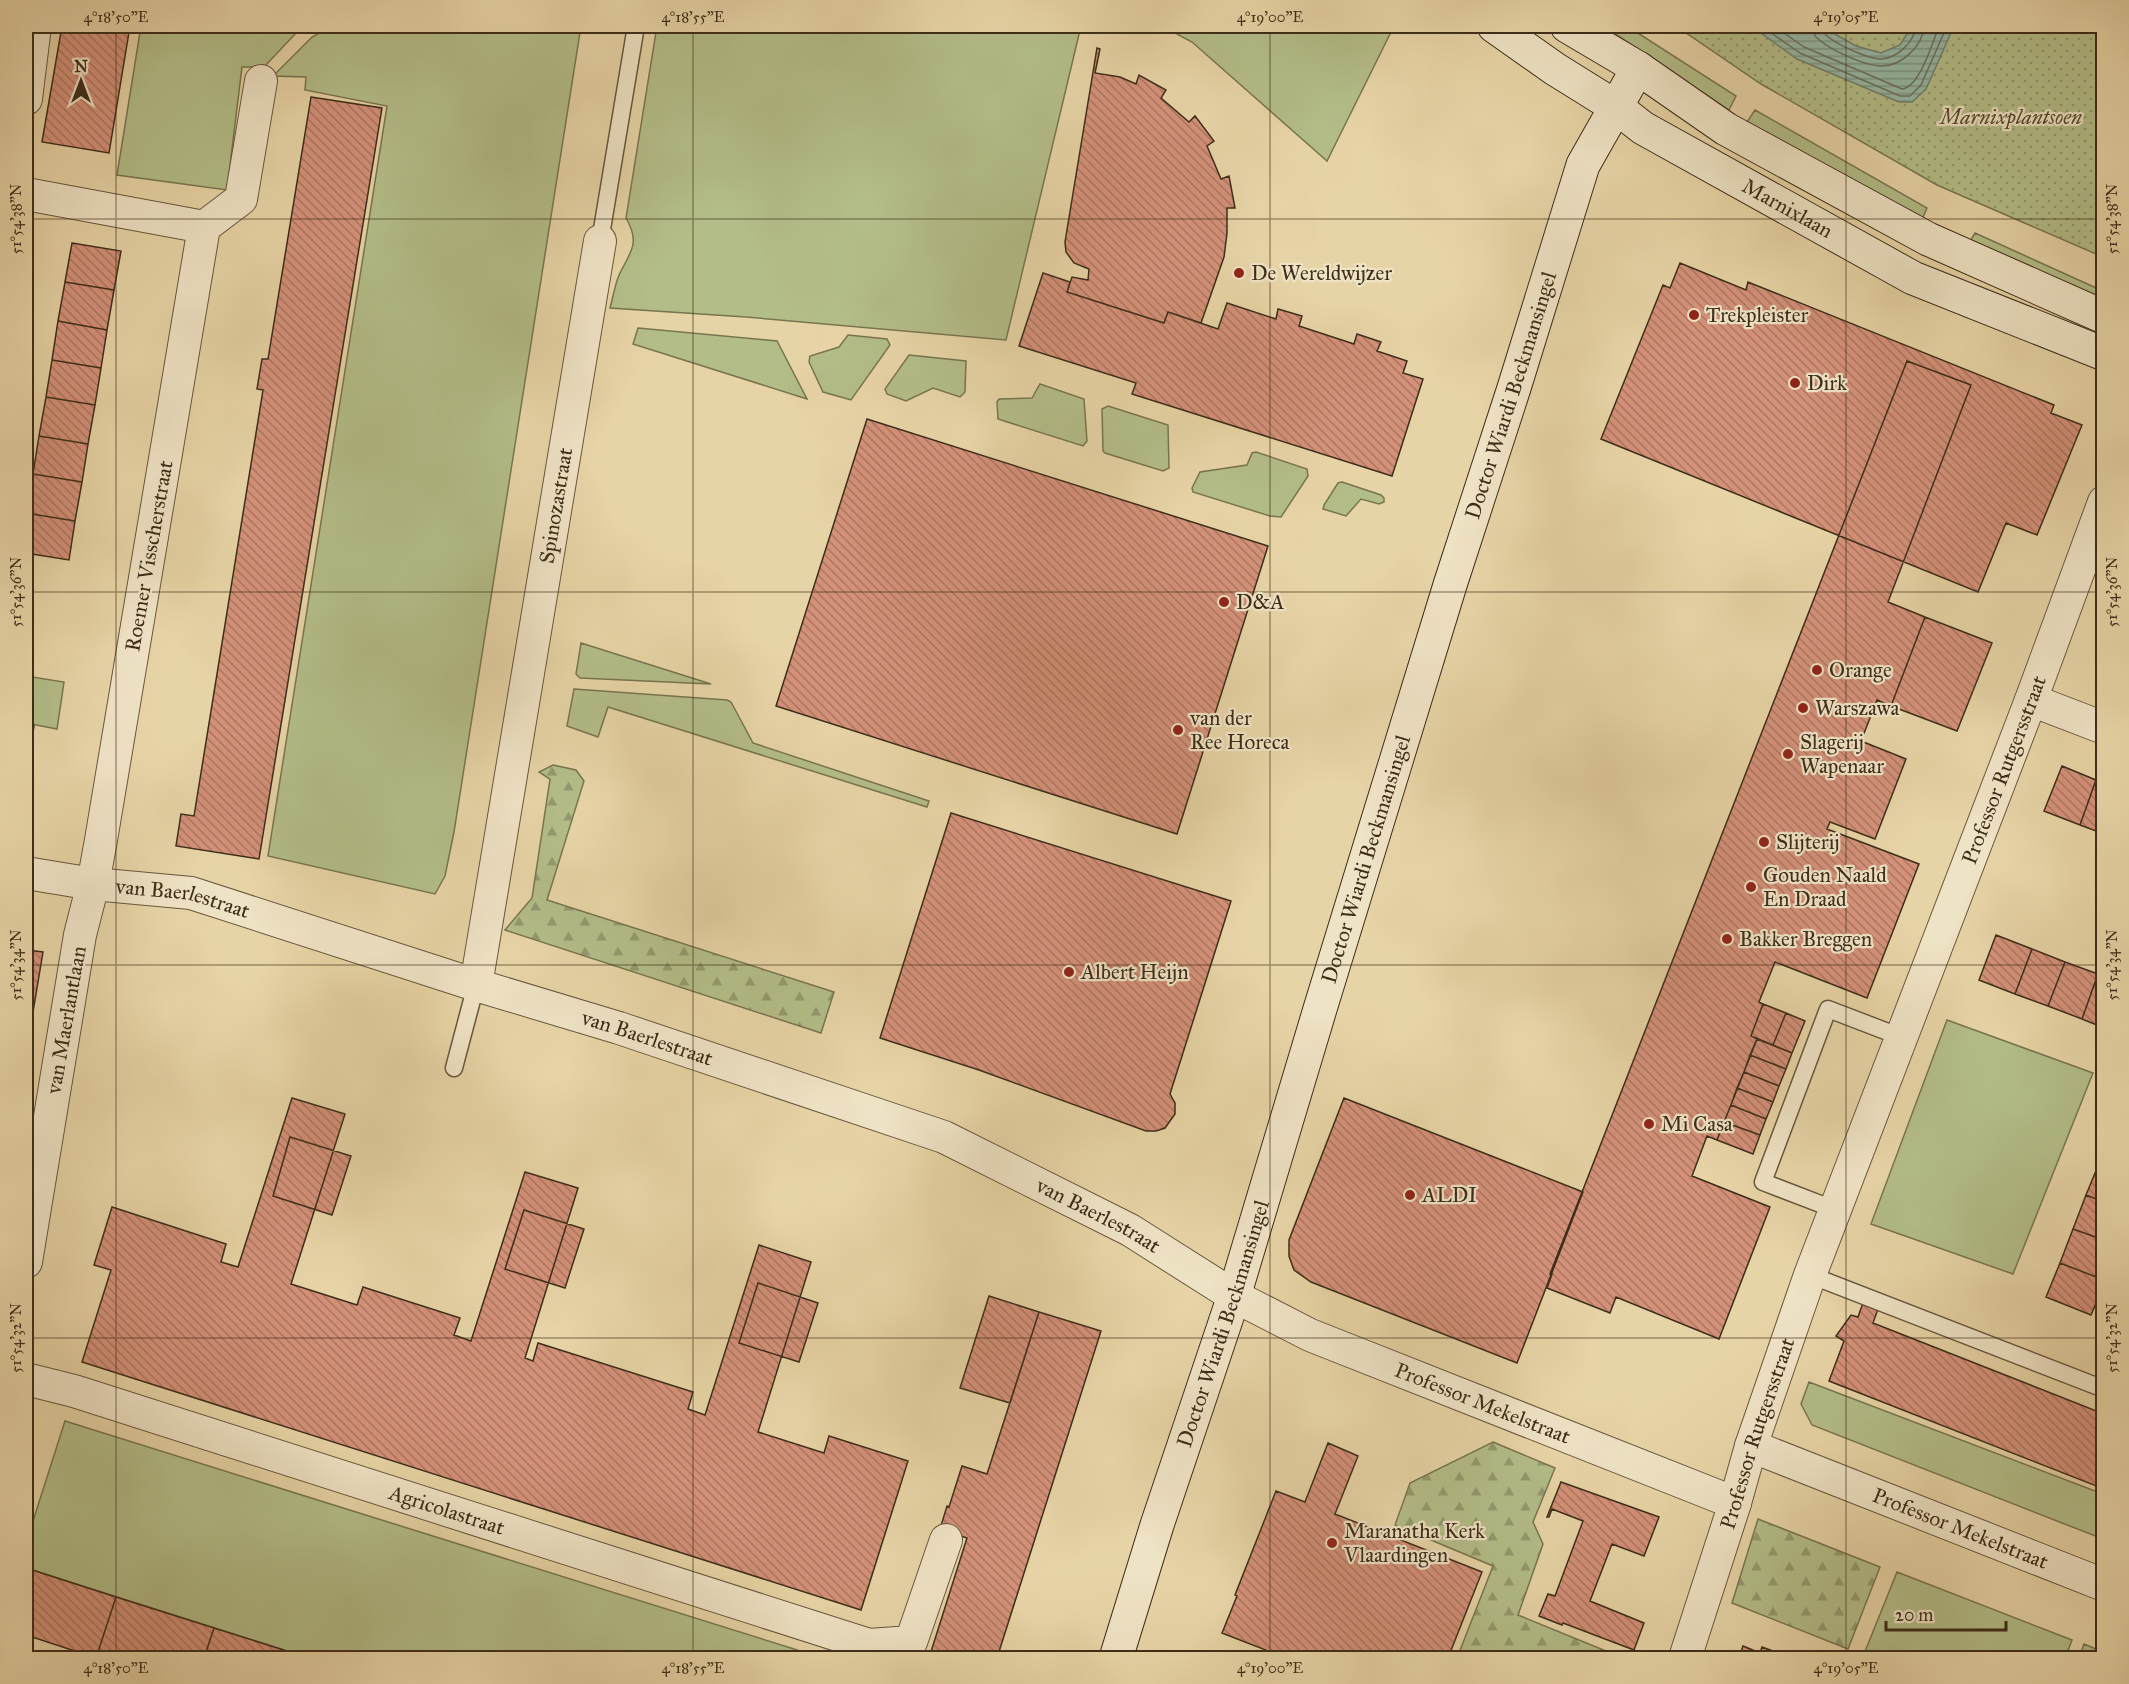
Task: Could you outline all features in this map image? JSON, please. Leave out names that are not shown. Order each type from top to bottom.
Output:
[{"type":"street","points":[[26,99],[35,26]]},
{"type":"street","name":"Marnixlaan","points":[[1494,26],[1555,69],[1616,107],[1643,128],[1913,278],[2103,354]]},
{"type":"street","name":"Marnixlaan","points":[[1567,26],[1638,68],[1726,129],[1928,238],[2103,317]]},
{"type":"street","name":"Doctor Wiardi Beckmansingel","points":[[1116,1659],[1157,1525],[1234,1296],[1446,596],[1583,165],[1638,68]]},
{"type":"street","points":[[26,194],[204,227],[241,199],[261,81]]},
{"type":"street","name":"Roemer Visscherstraat","points":[[93,884],[204,227]]},
{"type":"street","name":"Spinozastraat","points":[[476,985],[600,241]]},
{"type":"street","name":"Professor Rutgersstraat","points":[[1685,1659],[1735,1503],[1750,1446],[1810,1275],[2031,700],[2103,502]]},
{"type":"street","points":[[2031,700],[2103,728]]},
{"type":"street","name":"van Baerlestraat","points":[[26,873],[93,884],[191,893],[476,985],[619,1028],[944,1137],[1130,1230],[1234,1296]]},
{"type":"street","name":"van Maerlantlaan","points":[[26,1262],[80,935],[93,884]]},
{"type":"street","name":"Professor Mekelstraat","points":[[1234,1296],[1310,1335],[1735,1503]]},
{"type":"street","name":"Agricolastraat","points":[[26,1379],[74,1391],[866,1652],[911,1641],[945,1540]]},
{"type":"street","name":"Professor Mekelstraat","points":[[1750,1446],[2103,1585]]},
{"type":"lane","name":"Spinozastraat","points":[[600,241],[636,26]]},
{"type":"lane","points":[[454,1068],[476,985]]},
{"type":"lane","points":[[1836,1210],[1763,1182],[1828,1009],[1901,1037]]},
{"type":"lane","points":[[1810,1275],[2103,1389]]},
{"type":"green space","points":[[141,26],[308,26],[296,33],[264,67],[242,67],[227,190],[117,175]]},
{"type":"green space","points":[[331,26],[581,26],[454,832],[445,876],[435,894],[268,856],[387,106],[305,90],[306,77],[273,76],[312,37]]},
{"type":"green space","points":[[657,26],[1081,26],[1006,340],[746,317],[610,308],[619,275],[632,248],[633,235],[626,218]]},
{"type":"green space","points":[[1162,26],[1384,26],[1391,32],[1327,161],[1192,42]]},
{"type":"green space","points":[[1604,26],[1627,26],[1736,96],[1729,110]]},
{"type":"green space","name":"Marnixplantsoen","points":[[1676,26],[2103,26],[2103,257],[1937,185],[1761,84]]},
{"type":"green space","points":[[1755,110],[1927,208],[1921,222],[1747,122]]},
{"type":"green space","points":[[1975,233],[2103,291],[2103,302],[1969,243]]},
{"type":"green space","points":[[638,328],[777,341],[807,399],[633,344]]},
{"type":"green space","points":[[848,335],[887,339],[890,345],[851,400],[823,392],[809,362],[810,356],[839,347]]},
{"type":"green space","points":[[909,355],[966,361],[965,392],[960,397],[933,388],[906,401],[887,394],[885,389]]},
{"type":"green space","points":[[1040,384],[1084,399],[1087,441],[1083,446],[998,419],[997,402],[999,399],[1032,398]]},
{"type":"green space","points":[[1108,406],[1168,425],[1169,468],[1163,471],[1103,451],[1102,409]]},
{"type":"green space","points":[[1256,452],[1307,469],[1308,476],[1281,517],[1270,516],[1193,492],[1192,488],[1200,472],[1247,465],[1252,453]]},
{"type":"green space","points":[[1342,482],[1381,495],[1384,502],[1379,504],[1361,499],[1346,516],[1323,509],[1338,483]]},
{"type":"green space","points":[[581,643],[711,684],[580,678],[576,674]]},
{"type":"green space","points":[[26,676],[64,682],[57,729],[26,723]]},
{"type":"green space","points":[[574,689],[727,700],[731,702],[753,743],[929,801],[927,807],[608,707],[598,737],[567,726]]},
{"type":"green space","points":[[553,765],[576,770],[584,781],[547,900],[834,992],[821,1033],[505,930],[532,898],[550,779],[539,772]]},
{"type":"green space","points":[[1947,1020],[2093,1073],[2013,1274],[1871,1224]]},
{"type":"green space","points":[[1809,1382],[2103,1494],[2103,1539],[1812,1425],[1801,1404]]},
{"type":"green space","points":[[65,1421],[823,1658],[309,1658],[26,1568],[26,1543]]},
{"type":"green space","points":[[1493,1442],[1555,1468],[1533,1522],[1543,1544],[1518,1615],[1623,1658],[1457,1658],[1493,1566],[1395,1525],[1410,1483]]},
{"type":"green space","points":[[1758,1519],[1880,1567],[1848,1649],[1732,1603]]},
{"type":"green space","points":[[1897,1572],[2072,1640],[2065,1658],[1876,1658],[1864,1654]]},
{"type":"green space","points":[[2084,1644],[2103,1652],[2103,1658],[2079,1658]]},
{"type":"water","points":[[1751,26],[1821,26],[1856,46],[1881,53],[1900,45],[1912,26],[1954,26],[1926,89],[1912,102],[1899,102],[1797,59]]},
{"type":"building","points":[[62,26],[130,26],[109,153],[42,142]]},
{"type":"building","points":[[1097,48],[1100,49],[1095,73],[1120,77],[1136,84],[1139,75],[1166,90],[1161,98],[1189,122],[1195,116],[1214,141],[1207,146],[1221,179],[1229,176],[1235,208],[1227,208],[1224,257],[1201,323],[1168,312],[1164,323],[1067,292],[1072,277],[1088,280],[1089,269],[1074,263],[1066,252],[1065,242]]},
{"type":"building","points":[[311,97],[382,108],[259,859],[176,846],[181,814],[194,816],[263,390],[257,389],[262,359],[268,359]]},
{"type":"building","points":[[72,243],[121,251],[114,290],[65,282]]},
{"type":"building","points":[[1680,263],[1746,290],[1748,282],[2054,405],[2051,413],[2082,425],[2037,535],[2006,523],[1978,592],[1601,439],[1663,285],[1670,288]]},
{"type":"building","points":[[1043,273],[1070,282],[1067,292],[1164,323],[1168,312],[1218,329],[1227,303],[1276,319],[1278,309],[1302,316],[1299,326],[1354,344],[1357,334],[1381,342],[1377,351],[1407,361],[1403,373],[1423,379],[1392,476],[1132,394],[1136,383],[1019,346]]},
{"type":"building","points":[[65,282],[114,290],[107,330],[58,321]]},
{"type":"building","points":[[58,321],[107,330],[101,368],[52,360]]},
{"type":"building","points":[[52,360],[101,368],[95,405],[46,397]]},
{"type":"building","points":[[1907,361],[1971,385],[1888,602],[1925,617],[1891,706],[1877,700],[1861,741],[1906,759],[1875,839],[1830,822],[1827,829],[1919,864],[1867,998],[1775,962],[1759,1002],[1763,1004],[1751,1036],[1757,1039],[1717,1140],[1707,1136],[1692,1176],[1770,1207],[1719,1339],[1616,1297],[1610,1313],[1547,1288],[1552,1274],[1550,1274]]},
{"type":"building","points":[[46,397],[95,405],[88,444],[39,436]]},
{"type":"building","points":[[867,419],[1268,546],[1177,834],[776,706]]},
{"type":"building","points":[[39,436],[88,444],[82,482],[33,474]]},
{"type":"building","points":[[33,474],[82,482],[75,521],[26,513]]},
{"type":"building","points":[[26,513],[75,521],[69,560],[26,553]]},
{"type":"building","points":[[1925,617],[1992,643],[1957,731],[1891,706]]},
{"type":"building","points":[[26,725],[34,726],[26,777]]},
{"type":"building","points":[[2062,766],[2096,780],[2080,825],[2044,811]]},
{"type":"building","points":[[2096,780],[2104,782],[2104,834],[2080,825]]},
{"type":"building","points":[[951,813],[1231,901],[1170,1094],[1175,1103],[1175,1114],[1165,1128],[1146,1131],[979,1070],[880,1038]]},
{"type":"building","points":[[1996,935],[2032,949],[2015,994],[1979,980]]},
{"type":"building","points":[[2032,949],[2065,962],[2048,1006],[2015,994]]},
{"type":"building","points":[[26,950],[43,952],[33,1012],[26,1011]]},
{"type":"building","points":[[2065,962],[2098,974],[2082,1019],[2048,1006]]},
{"type":"building","points":[[2098,974],[2104,976],[2104,1028],[2082,1019]]},
{"type":"building","points":[[1763,1004],[1786,1013],[1773,1045],[1751,1036]]},
{"type":"building","points":[[1786,1013],[1805,1021],[1792,1053],[1773,1045]]},
{"type":"building","points":[[1757,1039],[1792,1053],[1786,1069],[1750,1055]]},
{"type":"building","points":[[1750,1055],[1786,1069],[1779,1086],[1744,1072]]},
{"type":"building","points":[[1744,1072],[1779,1086],[1773,1102],[1737,1088]]},
{"type":"building","points":[[1737,1088],[1773,1102],[1766,1119],[1731,1105]]},
{"type":"building","points":[[292,1098],[345,1114],[291,1284],[357,1305],[363,1287],[460,1318],[454,1335],[471,1341],[525,1172],[578,1188],[525,1358],[533,1361],[538,1343],[693,1392],[688,1409],[705,1415],[759,1245],[811,1262],[758,1432],[824,1453],[829,1436],[908,1461],[861,1610],[82,1362],[111,1270],[94,1265],[112,1207],[226,1244],[221,1262],[238,1267]]},
{"type":"building","points":[[1344,1098],[1583,1192],[1517,1363],[1311,1282],[1294,1270],[1289,1256],[1289,1240]]},
{"type":"building","points":[[1731,1105],[1766,1119],[1760,1135],[1724,1122]]},
{"type":"building","points":[[1724,1122],[1760,1135],[1753,1154],[1717,1140]]},
{"type":"building","points":[[290,1137],[351,1156],[332,1215],[273,1196]]},
{"type":"building","points":[[2100,1161],[2104,1162],[2104,1202],[2086,1195]]},
{"type":"building","points":[[2086,1195],[2104,1202],[2104,1240],[2073,1229]]},
{"type":"building","points":[[524,1210],[584,1229],[565,1288],[505,1269]]},
{"type":"building","points":[[2073,1229],[2104,1240],[2104,1280],[2060,1263]]},
{"type":"building","points":[[2060,1263],[2104,1280],[2091,1315],[2046,1297]]},
{"type":"building","points":[[758,1283],[818,1303],[799,1362],[739,1343]]},
{"type":"building","points":[[989,1296],[1039,1312],[1010,1403],[960,1388]]},
{"type":"building","points":[[1863,1303],[1878,1309],[1873,1323],[2104,1414],[2104,1489],[1829,1381],[1844,1341],[1836,1336],[1851,1315],[1858,1317]]},
{"type":"building","points":[[1039,1312],[1101,1331],[997,1658],[929,1658],[967,1538],[940,1529],[947,1506],[949,1507],[962,1466],[987,1474]]},
{"type":"building","name":"Maranatha Kerk Vlaardingen","points":[[1328,1443],[1358,1456],[1335,1514],[1482,1572],[1448,1658],[1286,1658],[1222,1633],[1276,1491],[1305,1502]]},
{"type":"building","points":[[1561,1482],[1659,1517],[1644,1556],[1612,1544],[1590,1601],[1644,1623],[1634,1650],[1539,1616],[1548,1594],[1555,1596],[1583,1521],[1552,1509],[1547,1517]]},
{"type":"building","points":[[26,1568],[116,1597],[96,1658],[26,1635]]},
{"type":"building","points":[[116,1597],[214,1628],[204,1658],[96,1658]]},
{"type":"building","points":[[214,1628],[309,1658],[204,1658]]},
{"type":"building","points":[[1743,1646],[1760,1653],[1762,1647],[1792,1658],[1739,1658]]},
{"type":"building","points":[[728,1654],[743,1658],[727,1658]]},
{"type":"place","name":"De Wereldwijzer","points":[[1239,273]]},
{"type":"place","name":"Trekpleister","points":[[1694,315]]},
{"type":"place","name":"Dirk","points":[[1795,383]]},
{"type":"place","name":"D&A","points":[[1224,602]]},
{"type":"place","name":"Orange","points":[[1817,670]]},
{"type":"place","name":"Warszawa","points":[[1803,708]]},
{"type":"place","name":"van der Ree Horeca","points":[[1178,730]]},
{"type":"place","name":"Slagerij Wapenaar","points":[[1788,754]]},
{"type":"place","name":"Slijterij","points":[[1764,842]]},
{"type":"place","name":"Gouden Naald En Draad","points":[[1751,887]]},
{"type":"place","name":"Bakker Breggen","points":[[1727,939]]},
{"type":"place","name":"Albert Heijn","points":[[1069,972]]},
{"type":"place","name":"Mi Casa","points":[[1649,1124]]},
{"type":"place","name":"ALDI","points":[[1410,1195]]},
{"type":"place","name":"Maranatha Kerk Vlaardingen","points":[[1332,1543]]}]
